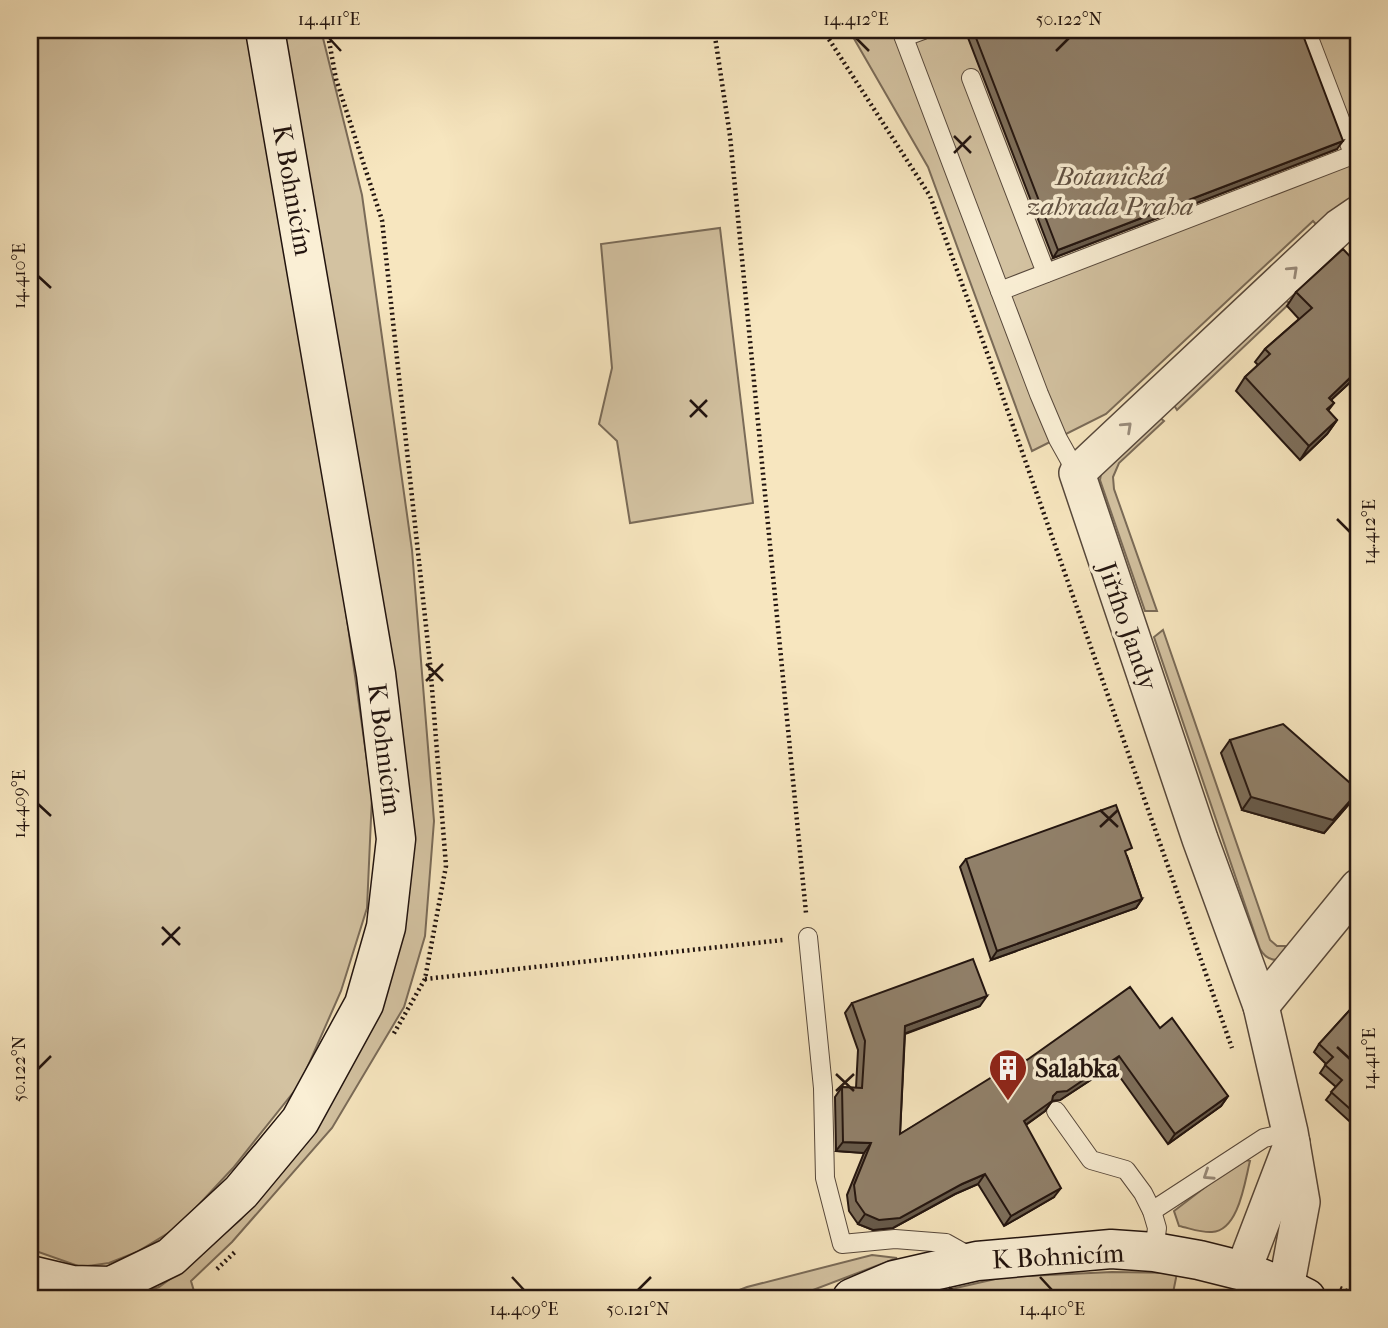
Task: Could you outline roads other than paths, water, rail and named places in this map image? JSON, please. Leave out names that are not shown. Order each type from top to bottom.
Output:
[{"type":"street","name":"K Bohnicím","points":[[30,1275],[72,1285],[111,1286],[172,1257],[241,1192],[300,1121],[364,1004],[386,927],[396,839],[376,674],[265,30]]},
{"type":"street","points":[[1077,473],[1339,227],[1358,214]]},
{"type":"street","name":"Jiřího Jandy","points":[[1077,473],[1200,839],[1261,1006],[1282,1138],[1311,1206],[1308,1290]]},
{"type":"street","points":[[1261,1006],[1358,887]]},
{"type":"street","points":[[1243,1271],[1282,1138]]},
{"type":"street","name":"K Bohnicím","points":[[852,1298],[894,1280],[977,1261],[1111,1249],[1154,1252],[1199,1260],[1308,1290]]},
{"type":"lane","points":[[923,30],[903,34],[1052,425],[1077,473]]},
{"type":"lane","points":[[1000,291],[1356,154],[1307,30]]},
{"type":"lane","points":[[971,78],[1046,273]]},
{"type":"lane","points":[[808,937],[823,1088],[825,1178],[842,1244],[895,1239],[946,1243],[977,1261]]},
{"type":"lane","points":[[1056,1111],[1091,1160],[1126,1170],[1143,1193],[1153,1211],[1157,1228],[1154,1252]]},
{"type":"lane","points":[[1153,1211],[1282,1138]]},
{"type":"place","name":"Salabka","points":[[1008,1102]]},
{"type":"park label","name":"Botanická zahrada Praha","points":[[1110,191]]}]
